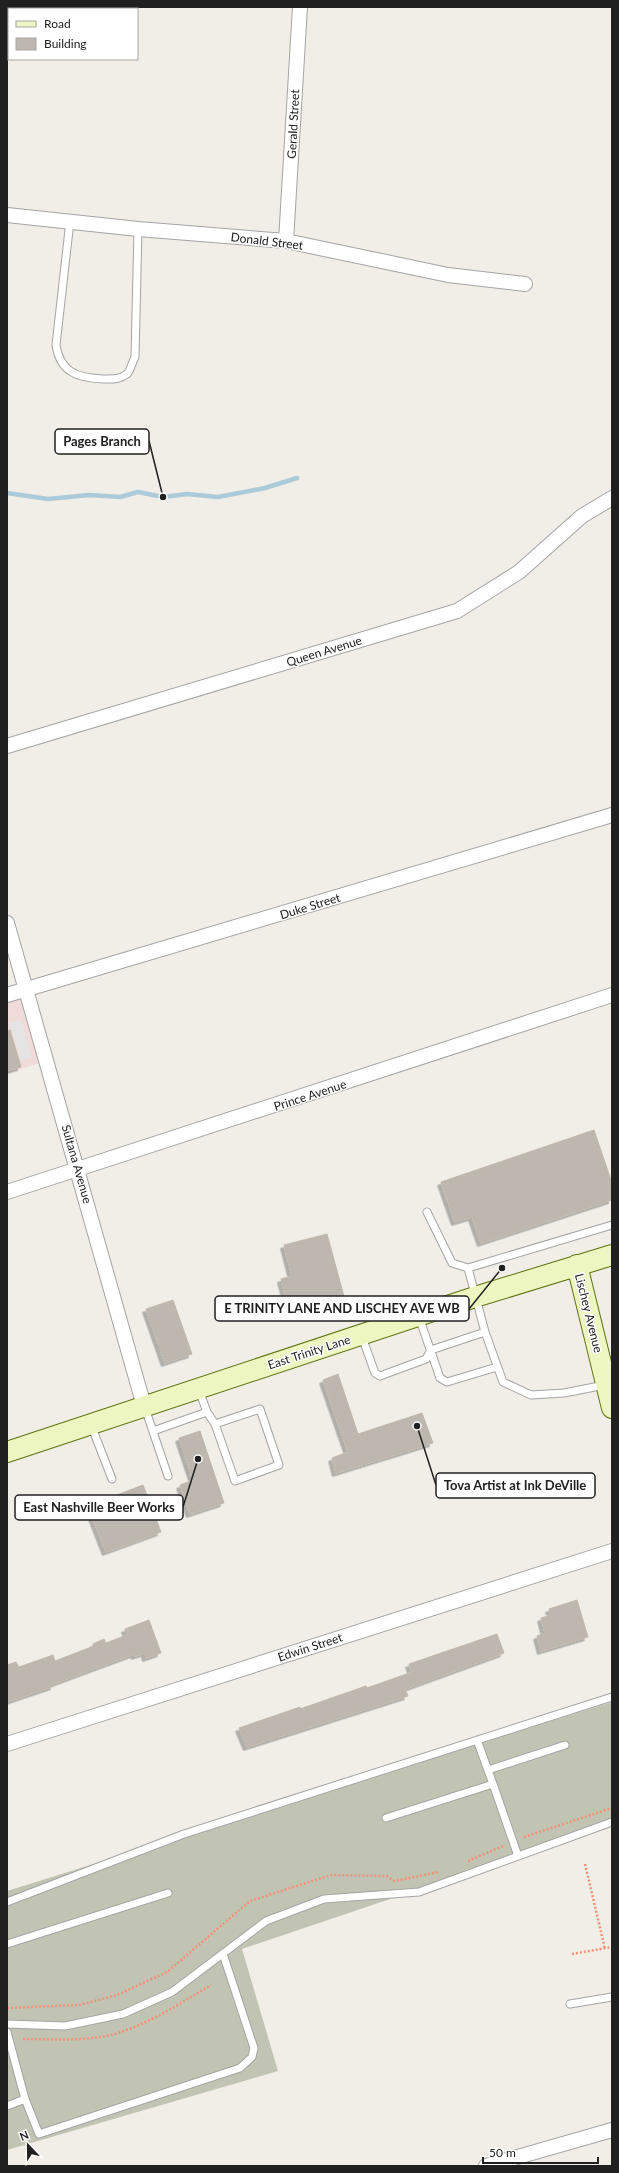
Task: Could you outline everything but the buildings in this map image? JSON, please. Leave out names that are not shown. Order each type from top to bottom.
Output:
[{"type":"main road","name":"East Trinity Lane","points":[[7,1452],[475,1297],[612,1255]]},
{"type":"main road","name":"Lischey Avenue","points":[[577,1265],[612,1408]]},
{"type":"street","name":"Gerald Street","points":[[286,241],[300,7]]},
{"type":"street","name":"Donald Street","points":[[7,215],[138,229],[286,241],[448,276],[525,284]]},
{"type":"street","name":"Queen Avenue","points":[[7,746],[457,611],[519,572],[582,516],[612,498]]},
{"type":"street","name":"Duke Street","points":[[7,995],[612,815]]},
{"type":"street","name":"Sultana Avenue","points":[[7,923],[144,1406]]},
{"type":"street","name":"Prince Avenue","points":[[7,1192],[612,995]]},
{"type":"street","name":"Edwin Street","points":[[7,1744],[612,1551]]},
{"type":"street","points":[[486,2166],[612,2130]]},
{"type":"lane","points":[[70,221],[56,345],[58,356],[71,373],[92,379],[116,380],[128,373],[134,357],[138,229]]},
{"type":"lane","points":[[427,1212],[452,1263],[468,1268],[612,1225]]},
{"type":"lane","points":[[468,1268],[485,1332],[503,1382],[531,1395],[564,1393],[606,1384]]},
{"type":"lane","points":[[418,1316],[440,1378],[447,1382],[497,1367]]},
{"type":"lane","points":[[361,1335],[375,1373],[380,1376],[426,1360],[431,1350],[485,1332]]},
{"type":"lane","points":[[199,1388],[207,1412],[215,1424],[235,1480],[279,1465],[260,1409],[215,1424]]},
{"type":"lane","points":[[144,1406],[168,1476]]},
{"type":"lane","points":[[153,1431],[207,1412]]},
{"type":"lane","points":[[91,1425],[112,1480]]},
{"type":"lane","points":[[7,1902],[184,1834],[612,1697]]},
{"type":"lane","points":[[477,1740],[518,1856]]},
{"type":"lane","points":[[488,1770],[565,1745]]},
{"type":"lane","points":[[386,1818],[493,1784]]},
{"type":"lane","points":[[7,2024],[66,2026],[123,2014],[172,1992],[266,1921],[324,1898],[419,1892],[612,1822]]},
{"type":"lane","points":[[7,1944],[168,1893]]},
{"type":"lane","points":[[7,2032],[25,2099],[39,2134],[240,2068],[252,2057],[254,2048],[223,1954]]},
{"type":"lane","points":[[570,2004],[612,1997]]},
{"type":"lane","points":[[7,2106],[25,2099]]},
{"type":"path","points":[[524,1836],[612,1808]]},
{"type":"path","points":[[585,1864],[605,1949]]},
{"type":"path","points":[[572,1954],[612,1947]]},
{"type":"shaded area","points":[[25,990],[47,1061],[7,1073],[7,995]]},
{"type":"shaded area","points":[[21,1020],[32,1057],[21,1061],[10,1023]]},
{"type":"shaded area","points":[[612,1702],[612,1824],[242,1949],[278,2071],[7,2150],[7,1891]]},
{"type":"waterway","points":[[7,493],[48,499],[89,495],[120,497],[138,492],[163,497],[187,494],[218,497],[265,488],[297,478]]},
{"type":"place","name":"Pages Branch","points":[[163,497]]},
{"type":"place","name":"E TRINITY LANE AND LISCHEY AVE WB","points":[[502,1268]]},
{"type":"place","name":"Tova Artist at Ink DeVille","points":[[417,1426]]},
{"type":"place","name":"East Nashville Beer Works","points":[[198,1459]]}]
